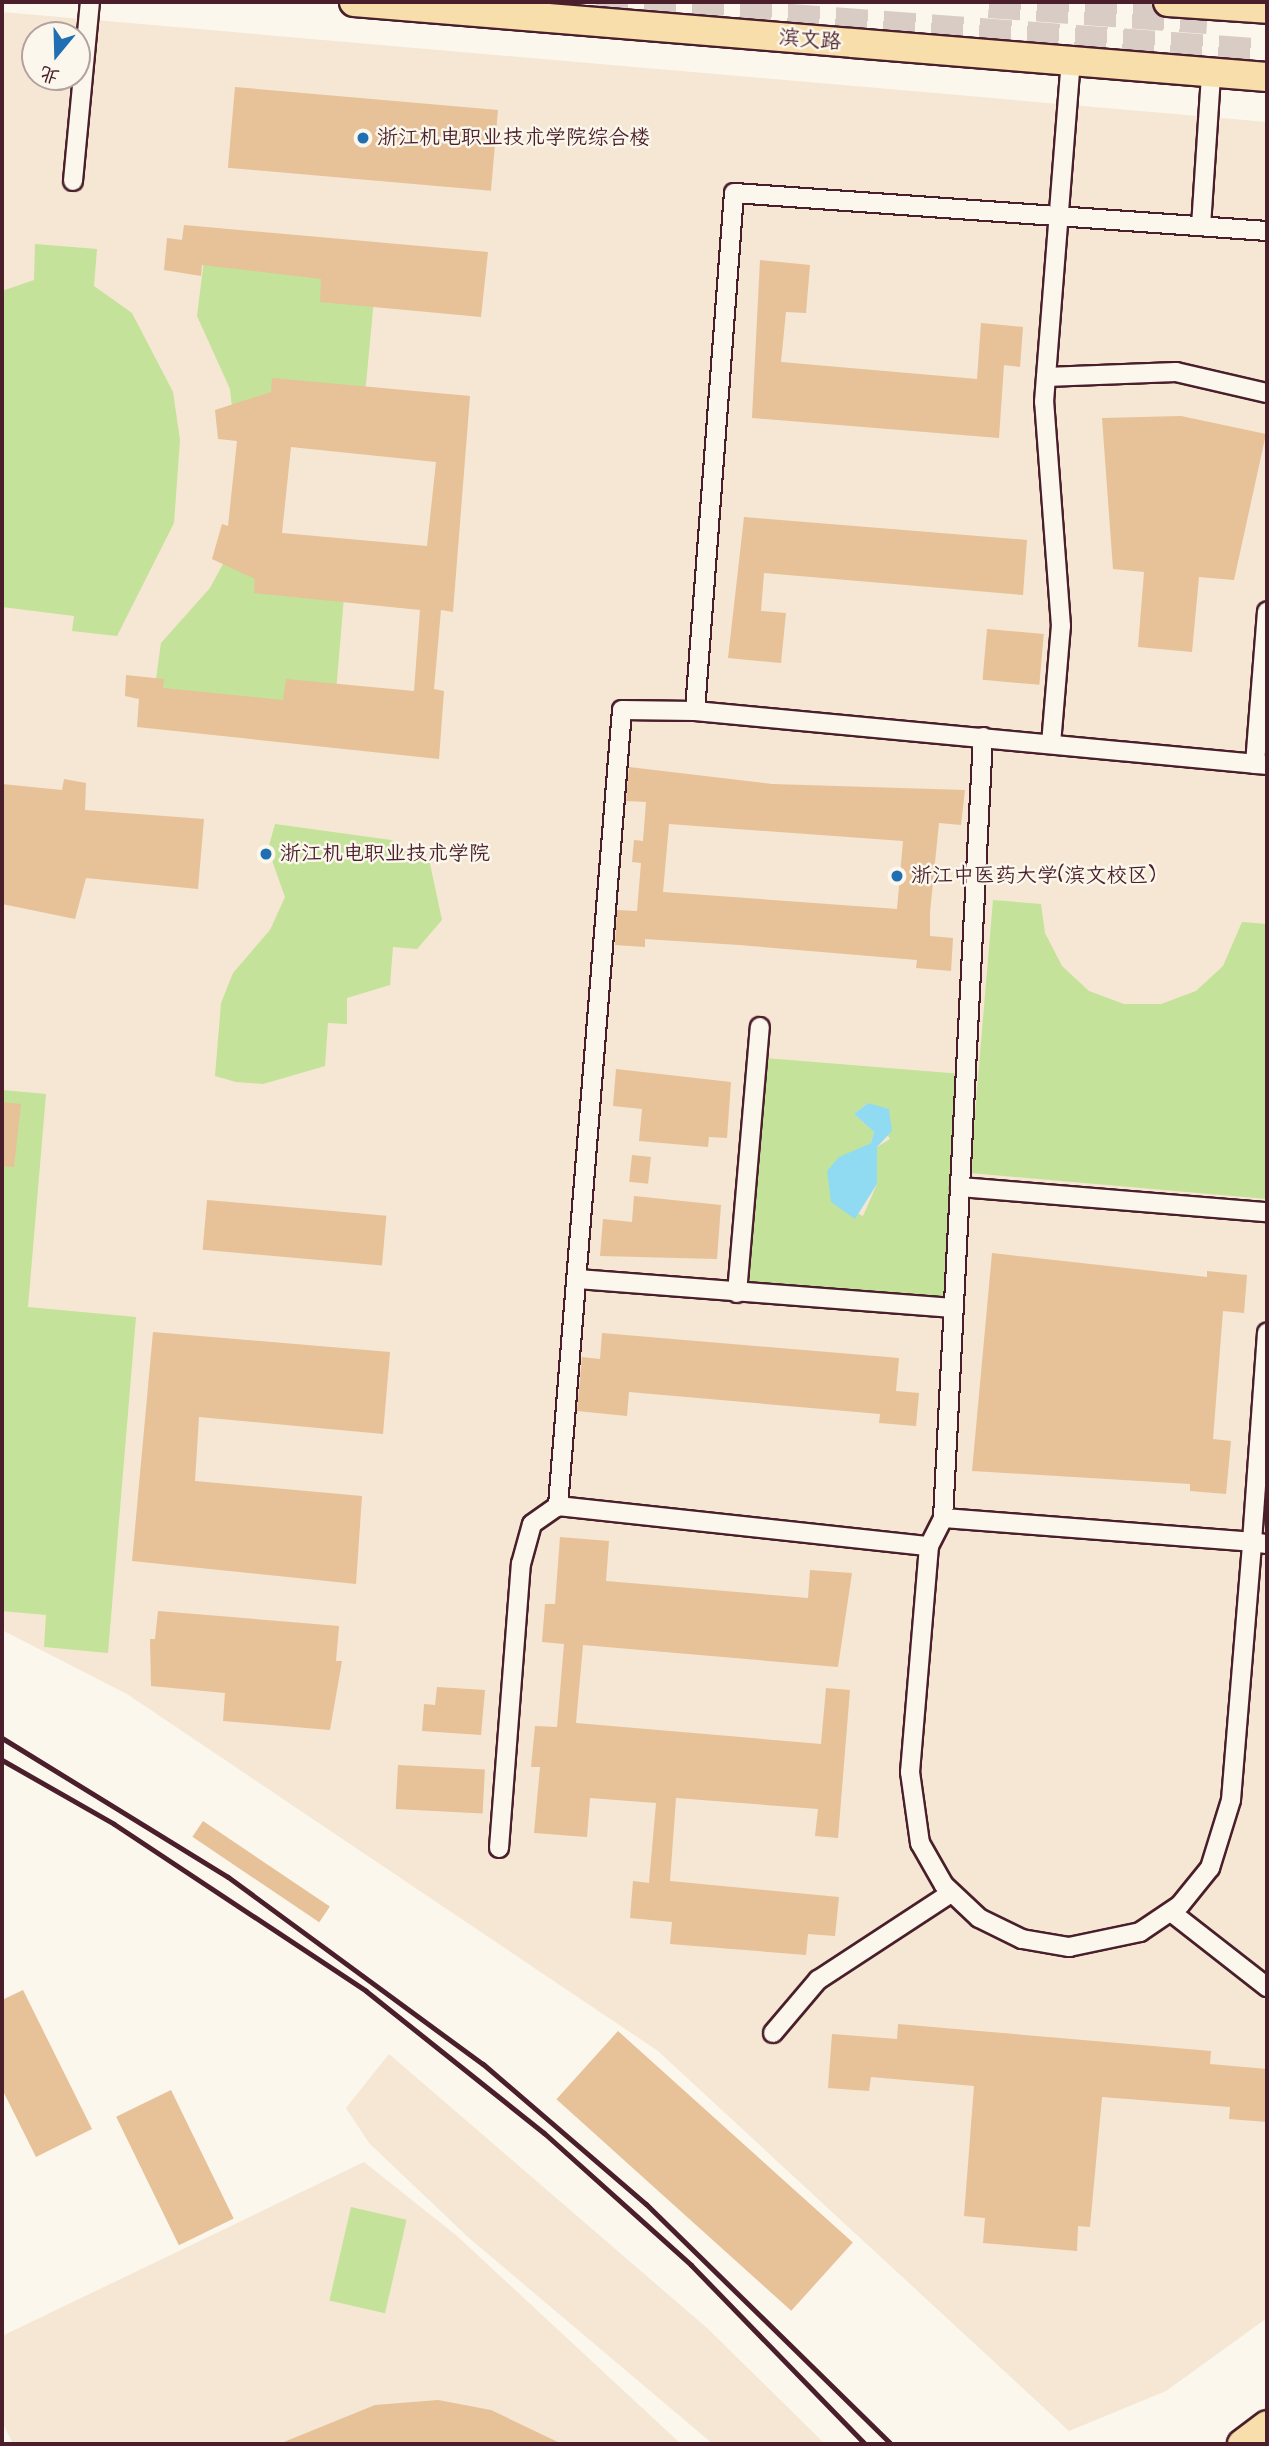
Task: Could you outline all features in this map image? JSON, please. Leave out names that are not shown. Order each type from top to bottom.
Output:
[{"type":"main road","name":"滨文路","points":[[354,2],[1267,77]]},
{"type":"main road","points":[[1168,2],[1267,9]]},
{"type":"main road","points":[[1242,2444],[1267,2425]]},
{"type":"street","points":[[73,181],[90,2]]},
{"type":"street","points":[[1051,744],[1061,626],[1046,377],[1072,62]]},
{"type":"street","points":[[1200,226],[1210,74]]},
{"type":"street","points":[[695,711],[734,193],[1267,231]]},
{"type":"street","points":[[1046,377],[1176,372],[1267,393]]},
{"type":"street","points":[[558,1506],[622,710],[695,711],[1261,765],[1267,611]]},
{"type":"street","points":[[983,737],[943,1518],[929,1546],[910,1797],[920,1843],[951,1894],[1000,1930],[1046,1945],[1117,1940],[1171,1912],[1210,1868],[1228,1824],[1260,1543],[1267,1333]]},
{"type":"street","points":[[737,1293],[760,1027]]},
{"type":"street","points":[[960,1188],[1267,1212]]},
{"type":"street","points":[[577,1279],[954,1308]]},
{"type":"street","points":[[499,1848],[521,1563],[532,1524],[558,1506],[929,1546]]},
{"type":"street","points":[[943,1518],[1260,1543]]},
{"type":"street","points":[[773,2033],[818,1980],[951,1894]]},
{"type":"street","points":[[1171,1912],[1267,1987]]},
{"type":"shaded area","name":"浙江中医药大学(滨文校区)","points":[[2,12],[1267,122],[1267,2318],[1166,2391],[1069,2431],[658,2051],[127,1694],[2,1630]]},
{"type":"shaded area","points":[[389,2054],[707,2328],[825,2444],[713,2444],[469,2238],[369,2143],[346,2108]]},
{"type":"shaded area","points":[[364,2162],[457,2236],[681,2444],[13,2444],[2,2422],[2,2336]]},
{"type":"green space","points":[[35,244],[97,249],[94,286],[132,313],[173,392],[180,440],[174,523],[117,636],[72,631],[74,616],[2,607],[2,291],[34,280]]},
{"type":"green space","points":[[205,252],[376,278],[362,426],[233,417],[230,389],[197,316]]},
{"type":"green space","points":[[229,553],[346,573],[334,716],[153,701],[161,643],[210,588]]},
{"type":"green space","points":[[275,824],[391,840],[429,859],[442,920],[417,949],[393,947],[390,985],[347,998],[347,1024],[328,1023],[325,1066],[263,1084],[236,1082],[215,1076],[221,1003],[233,973],[270,930],[285,897],[268,849]]},
{"type":"green space","points":[[993,900],[1041,904],[1045,933],[1062,966],[1089,991],[1124,1004],[1161,1004],[1196,991],[1223,966],[1242,922],[1267,924],[1267,1199],[970,1173]]},
{"type":"green space","points":[[765,1058],[962,1074],[943,1301],[746,1284]],"holes":[[[868,1103],[890,1139],[877,1147],[877,1184],[863,1216],[831,1201],[831,1182],[849,1154],[871,1143],[874,1132],[854,1114]]]},
{"type":"green space","points":[[2,1090],[46,1094],[28,1307],[136,1317],[108,1653],[44,1647],[46,1615],[2,1611]]},
{"type":"green space","points":[[351,2207],[407,2220],[385,2313],[329,2301]]},
{"type":"water","points":[[868,1103],[889,1109],[892,1131],[877,1147],[877,1184],[855,1219],[831,1202],[827,1171],[839,1157],[871,1143],[874,1132],[854,1114]]},
{"type":"building","name":"浙江机电职业技术学院综合楼","points":[[235,87],[498,110],[491,191],[228,168]]},
{"type":"building","points":[[184,225],[488,252],[481,317],[320,302],[321,279],[202,265],[201,276],[164,270],[167,238],[182,240]]},
{"type":"building","points":[[760,260],[810,265],[806,313],[786,312],[781,362],[977,379],[981,323],[1023,327],[1020,367],[1004,365],[999,438],[752,418]]},
{"type":"building","points":[[272,378],[470,396],[453,612],[441,610],[434,689],[444,691],[439,759],[137,727],[139,699],[125,696],[126,675],[164,679],[163,688],[283,700],[286,679],[414,691],[420,610],[254,593],[255,579],[212,559],[222,524],[228,526],[237,441],[218,439],[215,410],[271,392]],"holes":[[[291,447],[436,462],[427,546],[282,533]]]},
{"type":"building","points":[[1181,416],[1266,434],[1234,580],[1199,577],[1192,652],[1138,647],[1144,572],[1113,569],[1102,418]]},
{"type":"building","points":[[744,517],[1027,540],[1023,595],[764,573],[761,611],[786,613],[781,663],[728,658]]},
{"type":"building","points":[[987,629],[1044,634],[1039,685],[983,680]]},
{"type":"building","points":[[629,767],[772,784],[965,790],[961,825],[939,823],[930,912],[930,936],[953,938],[951,971],[916,968],[917,960],[739,945],[645,939],[645,947],[615,945],[617,910],[637,911],[641,863],[632,862],[634,840],[643,841],[646,802],[626,801]],"holes":[[[669,824],[903,841],[897,909],[663,892]]]},
{"type":"building","points":[[64,779],[86,783],[85,810],[204,819],[198,889],[86,878],[75,919],[2,904],[2,784],[62,790]]},
{"type":"building","points":[[616,1069],[731,1082],[727,1138],[709,1137],[708,1147],[639,1141],[642,1109],[613,1106]]},
{"type":"building","points":[[2,1102],[21,1104],[14,1167],[2,1166]]},
{"type":"building","points":[[632,1155],[651,1157],[648,1184],[629,1182]]},
{"type":"building","points":[[634,1196],[721,1205],[717,1259],[600,1256],[603,1219],[632,1222]]},
{"type":"building","points":[[207,1200],[386,1216],[382,1265],[203,1250]]},
{"type":"building","points":[[992,1253],[1207,1277],[1207,1271],[1247,1275],[1244,1313],[1223,1311],[1213,1439],[1231,1441],[1226,1494],[1190,1491],[1190,1484],[972,1471]]},
{"type":"building","points":[[153,1332],[390,1352],[383,1434],[199,1417],[195,1481],[362,1496],[356,1584],[132,1561]]},
{"type":"building","points":[[602,1333],[899,1358],[896,1391],[919,1393],[916,1426],[879,1423],[880,1414],[629,1392],[627,1416],[577,1411],[582,1357],[600,1359]]},
{"type":"building","points":[[560,1537],[609,1541],[606,1581],[808,1598],[810,1570],[852,1573],[838,1667],[583,1645],[576,1723],[821,1744],[826,1688],[850,1690],[838,1838],[815,1836],[818,1809],[676,1798],[670,1881],[839,1897],[835,1936],[808,1934],[806,1955],[670,1944],[672,1922],[630,1918],[633,1881],[649,1883],[656,1803],[590,1798],[587,1837],[534,1833],[540,1767],[531,1767],[535,1726],[557,1727],[564,1644],[542,1642],[545,1604],[555,1604]]},
{"type":"building","points":[[158,1611],[339,1626],[336,1661],[342,1661],[330,1730],[223,1721],[225,1693],[151,1686],[150,1639],[155,1639]]},
{"type":"building","points":[[437,1687],[485,1690],[481,1735],[422,1731],[424,1704],[435,1705]]},
{"type":"building","points":[[398,1765],[485,1770],[483,1813],[396,1809]]},
{"type":"building","points":[[203,1821],[330,1907],[319,1922],[192,1837]]},
{"type":"building","points":[[23,1990],[92,2129],[36,2157],[2,2089],[2,2000]]},
{"type":"building","points":[[898,2024],[1211,2051],[1210,2064],[1267,2069],[1267,2122],[1229,2119],[1230,2107],[1102,2097],[1090,2227],[1078,2226],[1077,2251],[983,2243],[985,2218],[964,2216],[974,2086],[871,2077],[869,2091],[828,2088],[832,2034],[897,2039]]},
{"type":"building","points":[[618,2031],[853,2242],[791,2311],[556,2099]]},
{"type":"building","points":[[171,2090],[234,2219],[179,2245],[116,2117]]},
{"type":"building","points":[[438,2400],[491,2410],[562,2444],[279,2444],[375,2405]]},
{"type":"tunnel","points":[[548,2],[1267,55]]},
{"type":"tunnel","points":[[989,2],[1207,18]]},
{"type":"railway","points":[[2,1738],[228,1877],[483,2064],[646,2204],[891,2444]]},
{"type":"railway","points":[[2,1760],[114,1824],[366,1991],[544,2133],[691,2265],[865,2444]]},
{"type":"place","name":"浙江机电职业技术学院综合楼","points":[[363,138]]},
{"type":"place","name":"浙江机电职业技术学院","points":[[266,854]]},
{"type":"place","name":"浙江中医药大学(滨文校区)","points":[[897,876]]}]
